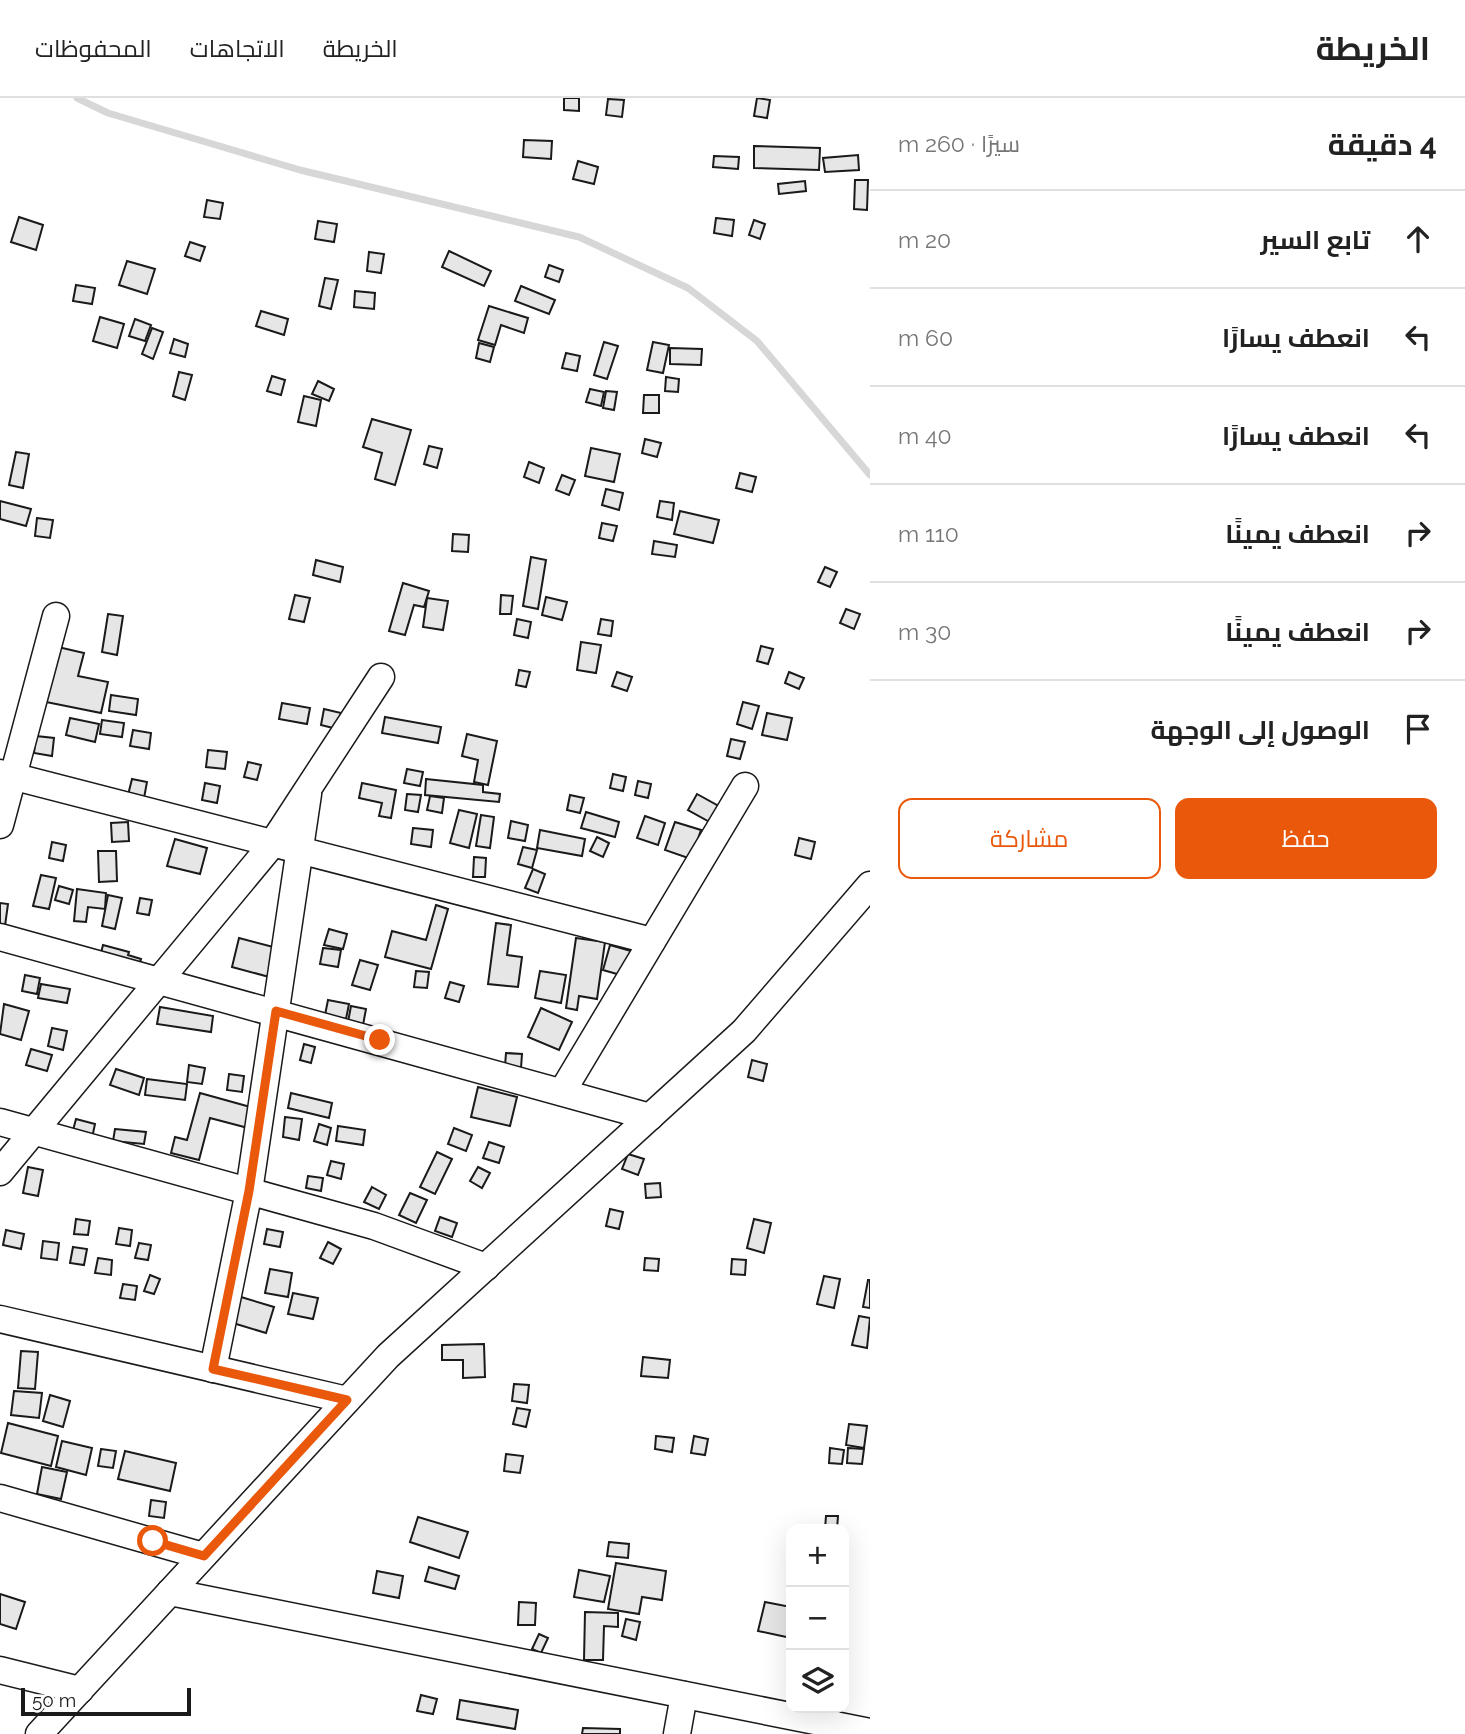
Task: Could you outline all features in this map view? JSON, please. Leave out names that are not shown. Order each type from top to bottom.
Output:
[{"type":"street","points":[[0,825],[6,775],[56,616]]},
{"type":"street","points":[[0,1172],[273,842],[381,677]]},
{"type":"street","points":[[6,775],[652,941]]},
{"type":"street","points":[[213,1369],[249,1191],[310,786]]},
{"type":"street","points":[[562,1092],[744,786]]},
{"type":"street","points":[[39,1734],[388,1356],[744,1031],[870,885]]},
{"type":"street","points":[[0,937],[276,1011],[650,1117]]},
{"type":"street","points":[[0,1122],[373,1226],[486,1267]]},
{"type":"street","points":[[0,1319],[347,1400]]},
{"type":"street","points":[[0,1498],[204,1556]]},
{"type":"street","points":[[170,1592],[870,1732]]},
{"type":"street","points":[[0,1670],[80,1689]]},
{"type":"street","points":[[677,1734],[684,1695]]},
{"type":"building","points":[[564,98],[579,98],[579,111],[564,110]]},
{"type":"building","points":[[757,98],[770,100],[767,118],[754,116]]},
{"type":"building","points":[[608,99],[624,100],[622,117],[606,115]]},
{"type":"building","points":[[524,140],[552,141],[551,159],[523,157]]},
{"type":"building","points":[[754,146],[820,148],[819,170],[754,168]]},
{"type":"building","points":[[858,155],[859,170],[825,172],[823,158]]},
{"type":"building","points":[[714,156],[739,157],[738,169],[713,167]]},
{"type":"building","points":[[578,161],[598,167],[594,184],[573,179]]},
{"type":"building","points":[[855,180],[868,180],[867,210],[854,209]]},
{"type":"building","points":[[805,181],[806,191],[779,194],[778,184]]},
{"type":"building","points":[[207,200],[223,203],[220,219],[204,217]]},
{"type":"building","points":[[19,217],[43,225],[36,250],[11,242]]},
{"type":"building","points":[[716,218],[734,220],[732,236],[714,233]]},
{"type":"building","points":[[754,220],[765,224],[760,239],[749,235]]},
{"type":"building","points":[[318,221],[337,224],[334,242],[315,239]]},
{"type":"building","points":[[190,242],[205,247],[200,261],[185,256]]},
{"type":"building","points":[[449,251],[491,271],[484,286],[442,267]]},
{"type":"building","points":[[369,252],[384,254],[381,273],[367,271]]},
{"type":"building","points":[[127,261],[155,269],[147,294],[119,285]]},
{"type":"building","points":[[549,265],[563,270],[559,282],[545,277]]},
{"type":"building","points":[[325,278],[338,280],[331,309],[319,306]]},
{"type":"building","points":[[76,285],[95,288],[92,304],[73,301]]},
{"type":"building","points":[[521,286],[555,300],[549,314],[515,301]]},
{"type":"building","points":[[355,291],[375,293],[374,309],[354,307]]},
{"type":"building","points":[[489,306],[528,318],[524,333],[501,325],[495,345],[478,340]]},
{"type":"building","points":[[261,311],[288,319],[284,335],[256,326]]},
{"type":"building","points":[[100,317],[124,324],[117,348],[93,341]]},
{"type":"building","points":[[135,319],[151,325],[145,341],[129,336]]},
{"type":"building","points":[[152,328],[163,332],[153,359],[142,354]]},
{"type":"building","points":[[174,339],[188,344],[185,357],[170,353]]},
{"type":"building","points":[[604,342],[618,346],[607,379],[594,375]]},
{"type":"building","points":[[653,342],[669,345],[663,373],[647,370]]},
{"type":"building","points":[[479,343],[494,347],[490,362],[476,358]]},
{"type":"building","points":[[670,348],[702,349],[701,365],[670,364]]},
{"type":"building","points":[[566,353],[580,356],[577,371],[562,368]]},
{"type":"building","points":[[179,372],[192,375],[185,400],[173,396]]},
{"type":"building","points":[[272,376],[285,380],[281,395],[267,391]]},
{"type":"building","points":[[666,377],[679,379],[678,392],[665,391]]},
{"type":"building","points":[[318,381],[334,389],[329,401],[312,394]]},
{"type":"building","points":[[590,389],[604,392],[601,406],[586,402]]},
{"type":"building","points":[[606,391],[617,392],[614,410],[603,408]]},
{"type":"building","points":[[644,395],[659,395],[659,413],[643,413]]},
{"type":"building","points":[[304,396],[321,400],[316,426],[298,422]]},
{"type":"building","points":[[372,419],[411,430],[395,485],[375,479],[382,453],[363,447]]},
{"type":"building","points":[[645,439],[661,443],[657,457],[642,453]]},
{"type":"building","points":[[429,446],[442,449],[437,468],[424,464]]},
{"type":"building","points":[[591,448],[620,454],[614,482],[585,476]]},
{"type":"building","points":[[16,452],[29,454],[23,488],[9,485]]},
{"type":"building","points":[[529,462],[544,468],[539,483],[524,477]]},
{"type":"building","points":[[740,473],[756,477],[752,492],[736,488]]},
{"type":"building","points":[[562,475],[575,480],[569,495],[556,490]]},
{"type":"building","points":[[606,489],[623,493],[619,510],[602,505]]},
{"type":"building","points":[[0,501],[31,509],[26,526],[0,519]]},
{"type":"building","points":[[660,501],[674,503],[672,520],[657,517]]},
{"type":"building","points":[[680,511],[719,520],[713,543],[674,534]]},
{"type":"building","points":[[37,518],[53,520],[50,538],[35,536]]},
{"type":"building","points":[[602,523],[617,526],[613,541],[599,538]]},
{"type":"building","points":[[453,534],[469,535],[468,552],[452,551]]},
{"type":"building","points":[[654,541],[677,545],[675,557],[652,554]]},
{"type":"building","points":[[531,557],[546,560],[538,609],[523,606]]},
{"type":"building","points":[[316,560],[343,567],[340,582],[313,575]]},
{"type":"building","points":[[825,567],[837,572],[830,587],[818,582]]},
{"type":"building","points":[[403,583],[429,591],[424,607],[414,605],[405,635],[389,631]]},
{"type":"building","points":[[295,595],[310,598],[304,622],[289,619]]},
{"type":"building","points":[[501,595],[513,596],[511,614],[500,614]]},
{"type":"building","points":[[546,597],[567,602],[562,620],[542,615]]},
{"type":"building","points":[[427,598],[448,601],[443,630],[423,627]]},
{"type":"building","points":[[846,609],[860,614],[854,629],[840,623]]},
{"type":"building","points":[[108,614],[123,616],[117,655],[102,652]]},
{"type":"building","points":[[517,619],[531,622],[528,638],[514,635]]},
{"type":"building","points":[[601,619],[613,621],[611,636],[598,634]]},
{"type":"building","points":[[581,642],[601,645],[596,673],[577,670]]},
{"type":"building","points":[[761,646],[773,649],[768,664],[757,661]]},
{"type":"building","points":[[58,647],[84,653],[78,676],[108,682],[101,713],[46,702]]},
{"type":"building","points":[[519,670],[530,672],[526,687],[516,685]]},
{"type":"building","points":[[617,672],[632,677],[627,691],[612,686]]},
{"type":"building","points":[[789,672],[804,678],[799,689],[785,683]]},
{"type":"building","points":[[111,695],[138,699],[136,715],[109,711]]},
{"type":"building","points":[[743,702],[759,706],[752,729],[737,724]]},
{"type":"building","points":[[282,703],[310,708],[307,724],[279,719]]},
{"type":"building","points":[[324,709],[341,713],[337,729],[321,725]]},
{"type":"building","points":[[767,713],[792,718],[787,740],[762,735]]},
{"type":"building","points":[[385,717],[441,727],[438,743],[382,733]]},
{"type":"building","points":[[70,718],[99,724],[95,742],[66,735]]},
{"type":"building","points":[[102,720],[124,723],[122,737],[100,734]]},
{"type":"building","points":[[133,730],[151,733],[149,749],[130,746]]},
{"type":"building","points":[[467,734],[497,741],[488,785],[474,782],[478,760],[462,756]]},
{"type":"building","points":[[36,736],[54,738],[52,756],[34,753]]},
{"type":"building","points":[[731,739],[745,742],[740,759],[727,756]]},
{"type":"building","points":[[208,750],[227,752],[225,769],[206,767]]},
{"type":"building","points":[[248,762],[261,765],[257,780],[244,777]]},
{"type":"building","points":[[407,769],[423,772],[420,786],[404,783]]},
{"type":"building","points":[[613,774],[626,777],[623,791],[610,788]]},
{"type":"building","points":[[132,779],[147,782],[144,798],[128,795]]},
{"type":"building","points":[[426,779],[483,785],[483,792],[500,794],[499,802],[425,795]]},
{"type":"building","points":[[638,781],[651,784],[648,798],[635,795]]},
{"type":"building","points":[[205,783],[220,786],[217,803],[202,800]]},
{"type":"building","points":[[362,783],[396,790],[391,818],[379,816],[382,803],[359,798]]},
{"type":"building","points":[[407,794],[421,795],[418,812],[405,810]]},
{"type":"building","points":[[697,794],[724,809],[715,825],[688,810]]},
{"type":"building","points":[[570,795],[584,798],[580,813],[567,810]]},
{"type":"building","points":[[430,796],[444,798],[442,813],[427,810]]},
{"type":"building","points":[[459,810],[477,814],[469,848],[450,843]]},
{"type":"building","points":[[586,812],[619,822],[615,837],[581,828]]},
{"type":"building","points":[[481,815],[494,817],[490,848],[476,846]]},
{"type":"building","points":[[645,816],[665,823],[658,845],[637,838]]},
{"type":"building","points":[[511,821],[528,825],[525,841],[508,838]]},
{"type":"building","points":[[128,822],[129,841],[112,842],[111,823]]},
{"type":"building","points":[[675,822],[701,830],[691,859],[665,850]]},
{"type":"building","points":[[413,828],[433,830],[431,847],[411,844]]},
{"type":"building","points":[[540,830],[585,839],[582,856],[537,848]]},
{"type":"building","points":[[597,837],[609,843],[603,857],[590,851]]},
{"type":"building","points":[[799,838],[815,842],[811,859],[795,855]]},
{"type":"building","points":[[175,839],[207,848],[200,874],[167,866]]},
{"type":"building","points":[[52,842],[66,845],[63,861],[49,858]]},
{"type":"building","points":[[523,847],[537,850],[532,868],[518,864]]},
{"type":"building","points":[[98,851],[116,851],[117,881],[99,882]]},
{"type":"building","points":[[474,857],[486,858],[485,877],[473,877]]},
{"type":"building","points":[[533,869],[545,874],[538,893],[525,888]]},
{"type":"building","points":[[41,875],[56,878],[49,909],[33,906]]},
{"type":"building","points":[[59,886],[73,890],[69,904],[55,900]]},
{"type":"building","points":[[77,889],[106,893],[105,909],[88,907],[86,922],[74,921]]},
{"type":"building","points":[[108,895],[122,898],[115,929],[102,926]]},
{"type":"building","points":[[140,898],[152,900],[149,915],[137,913]]},
{"type":"building","points":[[0,903],[8,904],[4,933],[0,933]]},
{"type":"building","points":[[436,905],[448,909],[431,969],[385,957],[392,931],[426,940]]},
{"type":"building","points":[[496,923],[511,925],[507,955],[522,957],[518,987],[488,984]]},
{"type":"building","points":[[329,929],[347,934],[343,949],[324,945]]},
{"type":"building","points":[[239,938],[281,949],[273,978],[232,967]]},
{"type":"building","points":[[576,938],[605,942],[597,999],[579,996],[577,1010],[566,1008]]},
{"type":"building","points":[[103,945],[129,952],[128,955],[141,959],[138,971],[99,961]]},
{"type":"building","points":[[610,945],[631,951],[624,976],[603,970]]},
{"type":"building","points":[[323,948],[341,950],[338,967],[320,964]]},
{"type":"building","points":[[360,960],[378,965],[370,990],[352,985]]},
{"type":"building","points":[[416,971],[429,972],[427,988],[414,987]]},
{"type":"building","points":[[540,971],[566,975],[561,1003],[535,998]]},
{"type":"building","points":[[25,975],[40,978],[37,994],[22,991]]},
{"type":"building","points":[[450,982],[464,986],[459,1002],[445,998]]},
{"type":"building","points":[[41,984],[70,989],[67,1003],[38,998]]},
{"type":"building","points":[[328,1000],[349,1004],[346,1019],[325,1015]]},
{"type":"building","points":[[4,1004],[29,1011],[21,1040],[0,1034]]},
{"type":"building","points":[[351,1006],[366,1009],[363,1025],[348,1022]]},
{"type":"building","points":[[160,1007],[213,1016],[211,1032],[157,1024]]},
{"type":"building","points":[[541,1008],[572,1022],[559,1050],[528,1037]]},
{"type":"building","points":[[52,1028],[67,1031],[63,1050],[48,1046]]},
{"type":"building","points":[[304,1044],[315,1047],[311,1063],[300,1060]]},
{"type":"building","points":[[31,1049],[52,1055],[47,1071],[26,1065]]},
{"type":"building","points":[[506,1053],[522,1054],[521,1068],[505,1066]]},
{"type":"building","points":[[752,1060],[767,1064],[763,1081],[748,1077]]},
{"type":"building","points":[[189,1065],[205,1068],[202,1084],[187,1082]]},
{"type":"building","points":[[116,1069],[144,1078],[139,1095],[110,1085]]},
{"type":"building","points":[[229,1074],[244,1076],[242,1092],[227,1090]]},
{"type":"building","points":[[147,1079],[187,1084],[185,1100],[145,1095]]},
{"type":"building","points":[[478,1087],[517,1097],[510,1126],[471,1117]]},
{"type":"building","points":[[200,1093],[254,1108],[248,1128],[210,1118],[199,1160],[171,1153],[175,1137],[187,1140]]},
{"type":"building","points":[[291,1093],[332,1103],[329,1118],[288,1108]]},
{"type":"building","points":[[285,1117],[302,1119],[299,1140],[283,1137]]},
{"type":"building","points":[[76,1119],[95,1124],[92,1138],[72,1134]]},
{"type":"building","points":[[319,1124],[331,1128],[327,1145],[314,1141]]},
{"type":"building","points":[[338,1126],[365,1130],[363,1145],[336,1141]]},
{"type":"building","points":[[454,1128],[472,1135],[466,1151],[448,1144]]},
{"type":"building","points":[[115,1129],[146,1132],[144,1144],[113,1141]]},
{"type":"building","points":[[489,1142],[504,1147],[499,1163],[483,1158]]},
{"type":"building","points":[[437,1152],[452,1159],[435,1194],[420,1187]]},
{"type":"building","points":[[628,1154],[644,1159],[638,1175],[622,1169]]},
{"type":"building","points":[[331,1161],[344,1164],[341,1179],[327,1175]]},
{"type":"building","points":[[28,1167],[43,1170],[38,1196],[23,1193]]},
{"type":"building","points":[[478,1167],[490,1173],[482,1188],[470,1181]]},
{"type":"building","points":[[308,1176],[323,1178],[321,1191],[306,1188]]},
{"type":"building","points":[[660,1183],[661,1197],[646,1198],[645,1184]]},
{"type":"building","points":[[372,1187],[386,1195],[379,1209],[364,1202]]},
{"type":"building","points":[[410,1193],[427,1200],[416,1223],[399,1215]]},
{"type":"building","points":[[610,1209],[623,1212],[619,1229],[606,1226]]},
{"type":"building","points":[[440,1217],[457,1223],[452,1237],[435,1231]]},
{"type":"building","points":[[76,1219],[90,1221],[88,1235],[74,1234]]},
{"type":"building","points":[[754,1219],[771,1223],[764,1253],[747,1248]]},
{"type":"building","points":[[119,1228],[132,1230],[130,1246],[116,1244]]},
{"type":"building","points":[[267,1229],[283,1232],[280,1247],[264,1244]]},
{"type":"building","points":[[6,1230],[24,1234],[21,1249],[3,1245]]},
{"type":"building","points":[[43,1241],[59,1243],[57,1260],[41,1258]]},
{"type":"building","points":[[328,1242],[341,1249],[333,1264],[320,1258]]},
{"type":"building","points":[[139,1243],[151,1245],[148,1260],[135,1258]]},
{"type":"building","points":[[73,1247],[87,1249],[84,1265],[70,1263]]},
{"type":"building","points":[[98,1258],[112,1260],[111,1275],[95,1273]]},
{"type":"building","points":[[645,1258],[659,1259],[658,1271],[644,1270]]},
{"type":"building","points":[[732,1259],[746,1260],[745,1275],[731,1274]]},
{"type":"building","points":[[270,1269],[292,1273],[288,1297],[265,1293]]},
{"type":"building","points":[[150,1275],[160,1279],[154,1294],[144,1291]]},
{"type":"building","points":[[824,1276],[840,1279],[834,1308],[817,1304]]},
{"type":"building","points":[[870,1280],[870,1308],[863,1307]]},
{"type":"building","points":[[123,1284],[137,1286],[135,1300],[120,1298]]},
{"type":"building","points":[[293,1293],[318,1298],[313,1319],[288,1314]]},
{"type":"building","points":[[241,1297],[274,1307],[266,1333],[233,1323]]},
{"type":"building","points":[[859,1316],[870,1318],[867,1348],[852,1345]]},
{"type":"building","points":[[484,1344],[485,1377],[463,1378],[463,1360],[442,1360],[442,1345]]},
{"type":"building","points":[[21,1351],[38,1352],[35,1389],[18,1388]]},
{"type":"building","points":[[643,1357],[670,1360],[668,1378],[641,1376]]},
{"type":"building","points":[[514,1384],[529,1385],[527,1403],[512,1401]]},
{"type":"building","points":[[14,1391],[42,1393],[39,1418],[11,1415]]},
{"type":"building","points":[[50,1395],[70,1401],[63,1427],[43,1421]]},
{"type":"building","points":[[517,1408],[530,1410],[526,1427],[513,1424]]},
{"type":"building","points":[[8,1423],[58,1436],[51,1466],[1,1453]]},
{"type":"building","points":[[849,1424],[867,1426],[864,1448],[846,1445]]},
{"type":"building","points":[[656,1436],[674,1438],[672,1452],[655,1449]]},
{"type":"building","points":[[694,1436],[708,1439],[705,1455],[691,1453]]},
{"type":"building","points":[[62,1441],[92,1448],[86,1475],[56,1467]]},
{"type":"building","points":[[830,1448],[844,1450],[842,1464],[829,1463]]},
{"type":"building","points":[[848,1448],[864,1449],[862,1464],[847,1463]]},
{"type":"building","points":[[101,1449],[116,1451],[113,1468],[98,1466]]},
{"type":"building","points":[[125,1451],[176,1463],[170,1491],[118,1479]]},
{"type":"building","points":[[506,1454],[523,1456],[520,1473],[504,1471]]},
{"type":"building","points":[[42,1467],[67,1472],[61,1499],[37,1494]]},
{"type":"building","points":[[151,1500],[166,1502],[164,1518],[149,1516]]},
{"type":"building","points":[[826,1516],[838,1516],[837,1524],[825,1524]]},
{"type":"building","points":[[418,1517],[468,1532],[459,1558],[410,1542]]},
{"type":"building","points":[[609,1542],[629,1544],[628,1558],[607,1556]]},
{"type":"building","points":[[616,1563],[666,1571],[662,1600],[642,1597],[639,1614],[608,1609]]},
{"type":"building","points":[[429,1567],[459,1576],[455,1589],[425,1581]]},
{"type":"building","points":[[579,1570],[610,1576],[604,1602],[574,1597]]},
{"type":"building","points":[[377,1571],[403,1576],[399,1598],[373,1593]]},
{"type":"building","points":[[0,1594],[25,1602],[16,1629],[0,1624]]},
{"type":"building","points":[[519,1602],[536,1603],[535,1625],[518,1625]]},
{"type":"building","points":[[765,1602],[786,1606],[786,1637],[758,1631]]},
{"type":"building","points":[[585,1612],[618,1613],[618,1627],[604,1626],[603,1660],[584,1660]]},
{"type":"building","points":[[626,1619],[640,1622],[636,1640],[622,1636]]},
{"type":"building","points":[[539,1634],[548,1638],[541,1653],[532,1649]]},
{"type":"building","points":[[421,1695],[437,1699],[433,1714],[417,1711]]},
{"type":"building","points":[[460,1700],[518,1710],[515,1729],[457,1719]]},
{"type":"building","points":[[583,1728],[620,1729],[620,1734],[582,1734]]},
{"type":"waterway","points":[[77,98],[108,113],[300,170],[579,237],[688,288],[757,341],[870,475]]},
{"type":"route","points":[[153,1541],[204,1556],[347,1400],[213,1369],[249,1191],[276,1011],[380,1040]]}]
